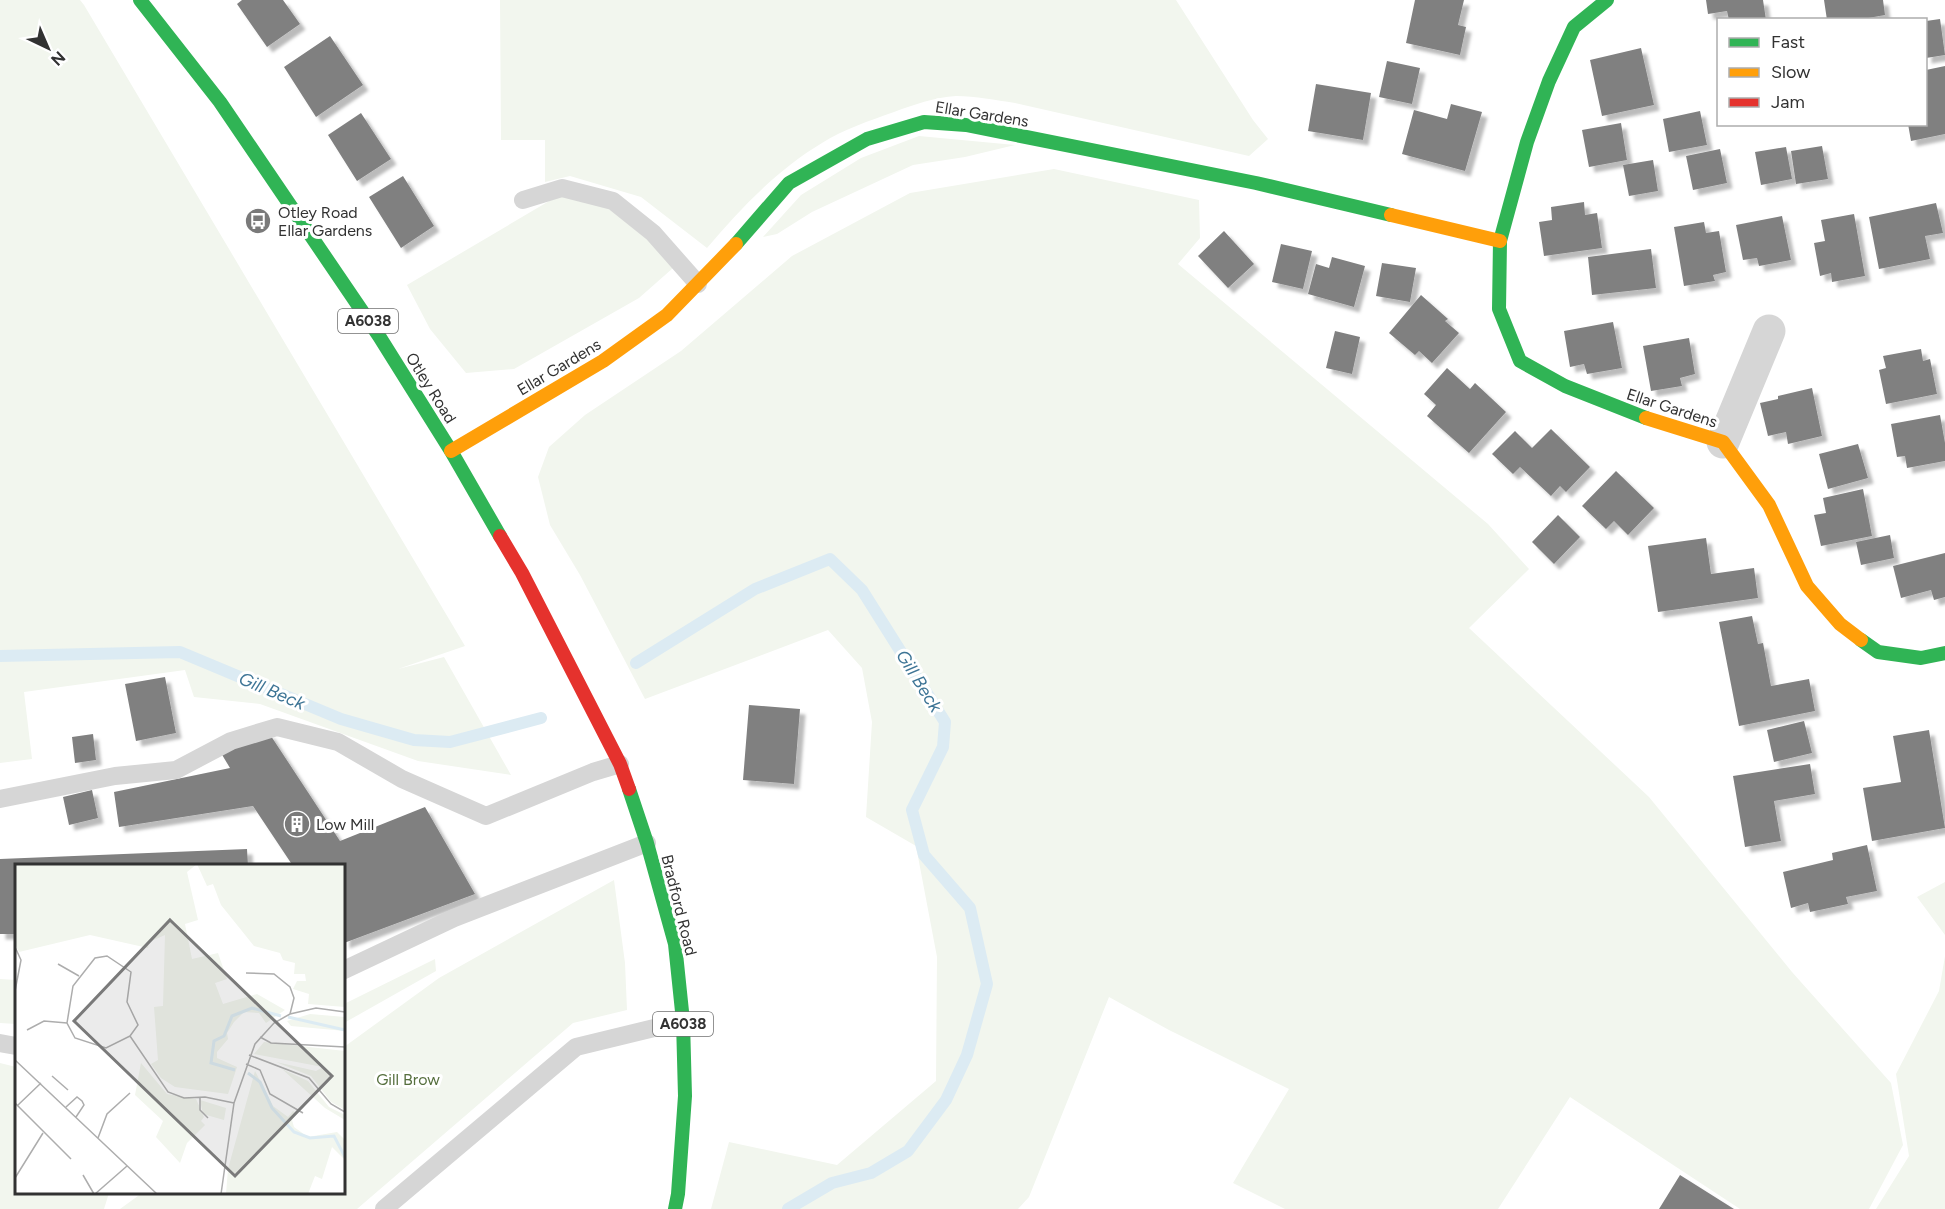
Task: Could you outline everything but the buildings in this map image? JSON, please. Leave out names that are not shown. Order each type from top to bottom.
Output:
[{"type":"street","name":"Otley Road","points":[[140,0],[220,102],[379,336],[451,451],[522,573],[585,693]]},
{"type":"street","name":"Ellar Gardens","points":[[1607,0],[1574,27],[1549,81],[1527,142],[1500,241],[1498,309],[1520,361],[1565,386],[1638,416],[1723,441],[1769,505],[1807,586],[1840,624],[1878,652],[1921,658],[1945,653]]},
{"type":"street","name":"Ellar Gardens","points":[[451,451],[603,361],[668,315],[737,243],[789,183],[867,139],[924,122],[966,125],[1256,183],[1500,241]]},
{"type":"street","points":[[1723,441],[1768,331]]},
{"type":"street","name":"Bradford Road","points":[[585,693],[620,764],[647,843],[675,944],[683,1021],[685,1096],[675,1209]]},
{"type":"lane","points":[[523,200],[562,188],[613,201],[653,233],[698,284]]},
{"type":"lane","points":[[0,799],[115,776],[176,770],[231,741],[277,727],[338,742],[402,779],[486,816],[593,772],[620,764]]},
{"type":"lane","points":[[345,970],[454,918],[647,843]]},
{"type":"lane","points":[[384,1209],[576,1047],[683,1021]]},
{"type":"lane","points":[[0,1043],[15,1046]]},
{"type":"green space","points":[[0,0],[80,0],[84,5],[465,646],[398,669],[444,657],[511,775],[418,761],[260,704],[194,697],[185,670],[24,692],[32,759],[0,763]]},
{"type":"green space","points":[[500,0],[1176,0],[1253,120],[1268,139],[1249,156],[1015,103],[956,96],[940,98],[916,104],[857,126],[830,138],[806,153],[760,191],[707,248],[641,197],[570,176],[545,182],[545,140],[501,140]]},
{"type":"green space","points":[[919,136],[1015,145],[965,157],[913,165],[812,212],[777,234],[763,237],[801,195],[861,158]]},
{"type":"green space","points":[[1054,169],[1199,200],[1200,238],[1178,264],[1488,524],[1529,569],[1469,628],[1649,797],[1792,972],[1891,1083],[1903,1145],[1869,1209],[1740,1209],[1570,1097],[1498,1209],[1285,1209],[1233,1183],[1289,1089],[1169,1030],[1109,997],[1029,1197],[1018,1209],[711,1209],[729,1142],[837,1165],[936,1081],[937,957],[916,846],[866,817],[872,722],[862,668],[828,630],[645,699],[580,575],[550,525],[538,477],[549,447],[585,415],[681,351],[792,256],[910,193]]},
{"type":"green space","points":[[577,194],[620,212],[652,241],[673,268],[639,298],[514,369],[466,373],[430,329],[407,285],[556,197]]},
{"type":"green space","name":"Gill Brow","points":[[614,880],[625,963],[627,1010],[573,1023],[357,1209],[120,1209],[141,1194],[345,1194],[345,1046],[439,978]]},
{"type":"green space","points":[[1945,882],[1945,935],[1917,897]]},
{"type":"green space","points":[[1945,956],[1945,1209],[1876,1209],[1909,1156],[1896,1074],[1939,991]]},
{"type":"green space","points":[[435,959],[436,971],[345,1022],[345,1004]]},
{"type":"green space","points":[[0,979],[15,980],[15,1024],[0,1023]]},
{"type":"green space","points":[[0,1063],[15,1067],[15,1194],[109,1194],[104,1209],[0,1209]]},
{"type":"waterway","name":"Gill Beck","points":[[636,663],[755,589],[830,559],[862,590],[945,722],[943,747],[912,810],[924,855],[970,908],[987,984],[967,1055],[946,1100],[908,1151],[871,1173],[832,1183],[788,1209]]},
{"type":"waterway","name":"Gill Beck","points":[[0,656],[180,652],[341,719],[414,740],[450,742],[541,718]]},
{"type":"traffic: fast","points":[[140,0],[220,102],[379,336],[451,451],[500,536]]},
{"type":"traffic: fast","points":[[1607,0],[1574,27],[1549,81],[1527,142],[1500,241],[1499,309],[1520,361],[1565,386],[1646,418]]},
{"type":"traffic: fast","points":[[736,244],[789,183],[867,139],[924,122],[966,125],[1256,183],[1391,215]]},
{"type":"traffic: fast","points":[[1861,640],[1878,652],[1921,658],[1945,653]]},
{"type":"traffic: fast","points":[[629,789],[647,843],[675,944],[683,1021],[685,1096],[675,1209]]},
{"type":"traffic: slow","points":[[1391,215],[1500,241]]},
{"type":"traffic: slow","points":[[451,451],[603,361],[667,315],[736,244]]},
{"type":"traffic: slow","points":[[1646,418],[1723,442],[1769,505],[1807,586],[1840,624],[1861,640]]},
{"type":"traffic: jam","points":[[500,536],[522,573],[620,764],[629,789]]},
{"type":"place","name":"Otley Road Ellar Gardens","points":[[258,221]]},
{"type":"place","name":"Low Mill","points":[[297,824]]}]
